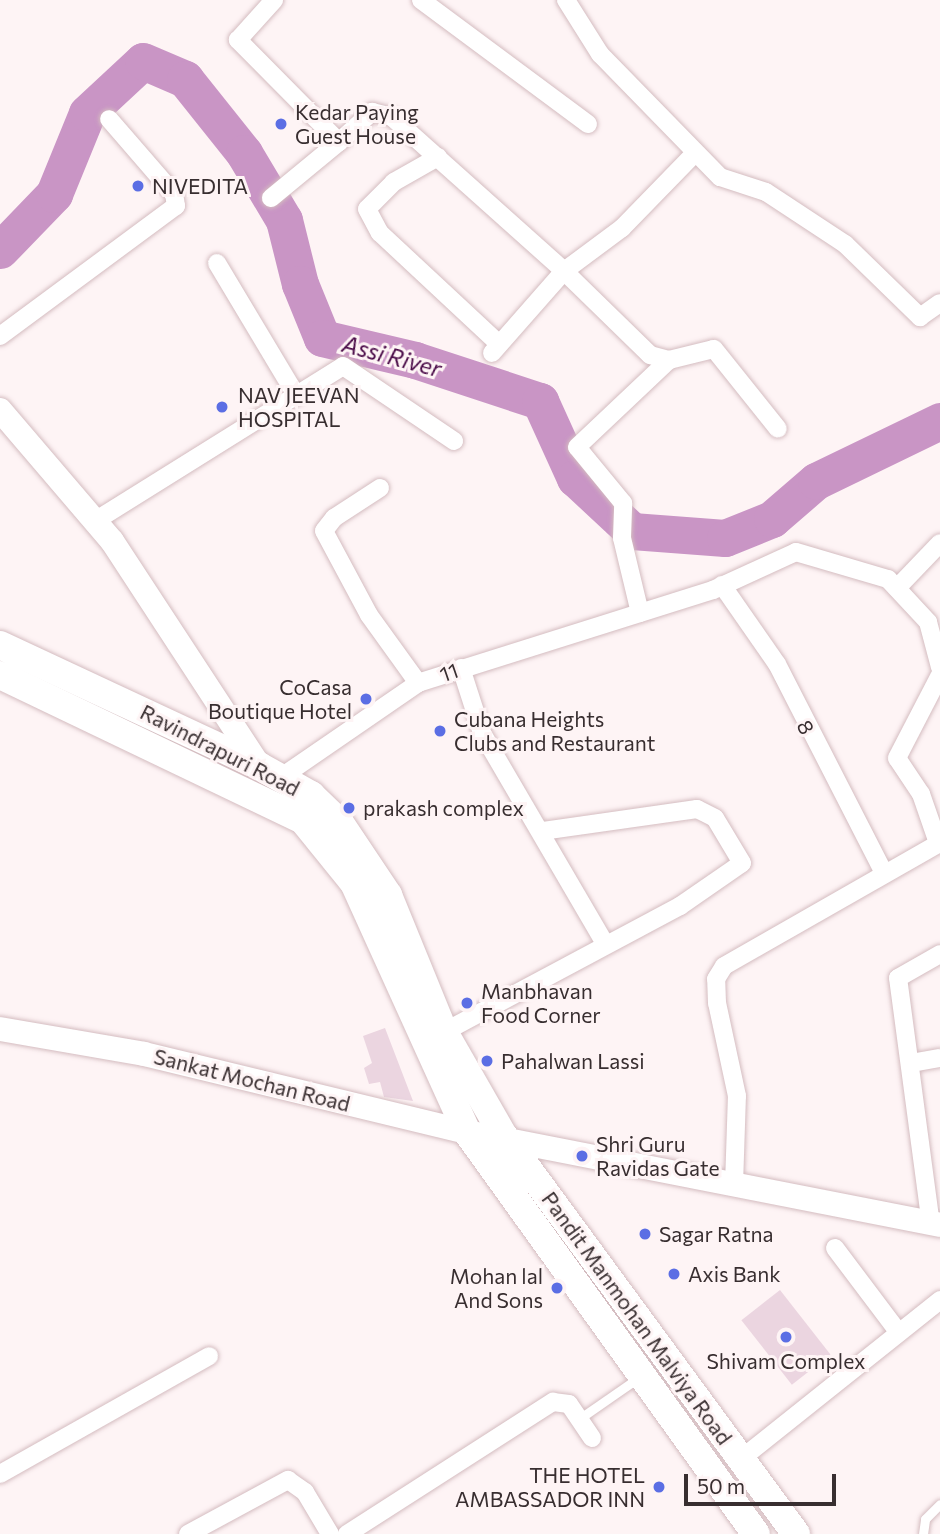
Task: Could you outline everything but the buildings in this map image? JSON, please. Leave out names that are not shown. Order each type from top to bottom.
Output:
[{"type":"main road","name":"Ravindrapuri Road","points":[[0,645],[269,772],[311,795],[362,850],[388,895],[444,1032],[503,1135]]},
{"type":"main road","name":"Ravindrapuri Road","points":[[0,675],[303,820],[354,883],[467,1132],[640,1377],[756,1534]]},
{"type":"main road","name":"Pandit Manmohan Malviya Road","points":[[503,1135],[796,1534]]},
{"type":"street","points":[[274,0],[239,40],[339,142]]},
{"type":"street","points":[[421,0],[588,124]]},
{"type":"street","points":[[566,0],[600,54],[720,177],[766,191],[845,244],[920,317],[940,303]]},
{"type":"street","points":[[271,198],[377,110],[438,157],[564,271],[650,355],[669,360],[714,349],[778,429]]},
{"type":"street","points":[[0,336],[176,206],[174,194],[110,119]]},
{"type":"street","points":[[438,157],[394,182],[367,209],[380,233],[496,349],[564,271],[622,228],[695,153]]},
{"type":"street","points":[[217,263],[296,396]]},
{"type":"street","points":[[640,613],[622,538],[623,503],[577,447],[669,360]]},
{"type":"street","points":[[95,521],[343,366],[454,441]]},
{"type":"street","points":[[0,410],[95,521],[269,772]]},
{"type":"street","points":[[380,488],[334,518],[324,531],[369,615],[418,683]]},
{"type":"street","points":[[940,543],[897,588],[936,630],[940,667]]},
{"type":"street","name":"11","points":[[269,772],[418,683],[722,585],[796,552],[888,579],[897,588]]},
{"type":"street","name":"8","points":[[722,585],[777,664],[884,873]]},
{"type":"street","points":[[461,668],[482,733],[542,831],[604,942]]},
{"type":"street","points":[[734,1185],[737,1096],[716,979],[737,954],[939,843],[921,794],[897,758],[940,675]]},
{"type":"street","points":[[444,1032],[736,872],[742,863],[715,818],[697,809],[542,831]]},
{"type":"street","points":[[936,1225],[898,978],[940,954]]},
{"type":"street","name":"Sankat Mochan Road","points":[[0,1029],[144,1054],[467,1132],[503,1135],[936,1225]]},
{"type":"street","points":[[911,1063],[940,1058]]},
{"type":"street","points":[[835,1248],[899,1333]]},
{"type":"street","points":[[741,1459],[940,1300]]},
{"type":"street","points":[[0,1474],[209,1356]]},
{"type":"street","points":[[347,1534],[553,1402],[569,1404],[592,1438]]},
{"type":"street","points":[[188,1534],[288,1480],[305,1492],[330,1534]]},
{"type":"lane","points":[[579,1419],[640,1377]]},
{"type":"lane","points":[[923,1534],[925,1519],[940,1504]]},
{"type":"waterway","name":"Assi River","points":[[0,250],[54,194],[87,113],[143,61],[185,79],[244,153],[284,220],[300,284],[322,338],[415,360],[540,401],[575,478],[632,531],[725,538],[772,519],[816,481],[940,421]]},
{"type":"place","name":"Kedar Paying Guest House","points":[[281,124]]},
{"type":"place","name":"NIVEDITA","points":[[138,186]]},
{"type":"place","name":"NAV JEEVAN HOSPITAL","points":[[222,407]]},
{"type":"place","name":"CoCasa Boutique Hotel","points":[[366,699]]},
{"type":"place","name":"Cubana Heights Clubs and Restaurant","points":[[440,731]]},
{"type":"place","name":"prakash complex","points":[[349,808]]},
{"type":"place","name":"Manbhavan Food Corner","points":[[467,1003]]},
{"type":"place","name":"Pahalwan Lassi","points":[[487,1061]]},
{"type":"place","name":"Shri Guru Ravidas Gate","points":[[582,1156]]},
{"type":"place","name":"Sagar Ratna","points":[[645,1234]]},
{"type":"place","name":"Axis Bank","points":[[674,1274]]},
{"type":"place","name":"Mohan lal And Sons","points":[[557,1288]]},
{"type":"place","name":"Shivam Complex","points":[[786,1337]]},
{"type":"place","name":"THE HOTEL AMBASSADOR INN","points":[[659,1487]]}]
